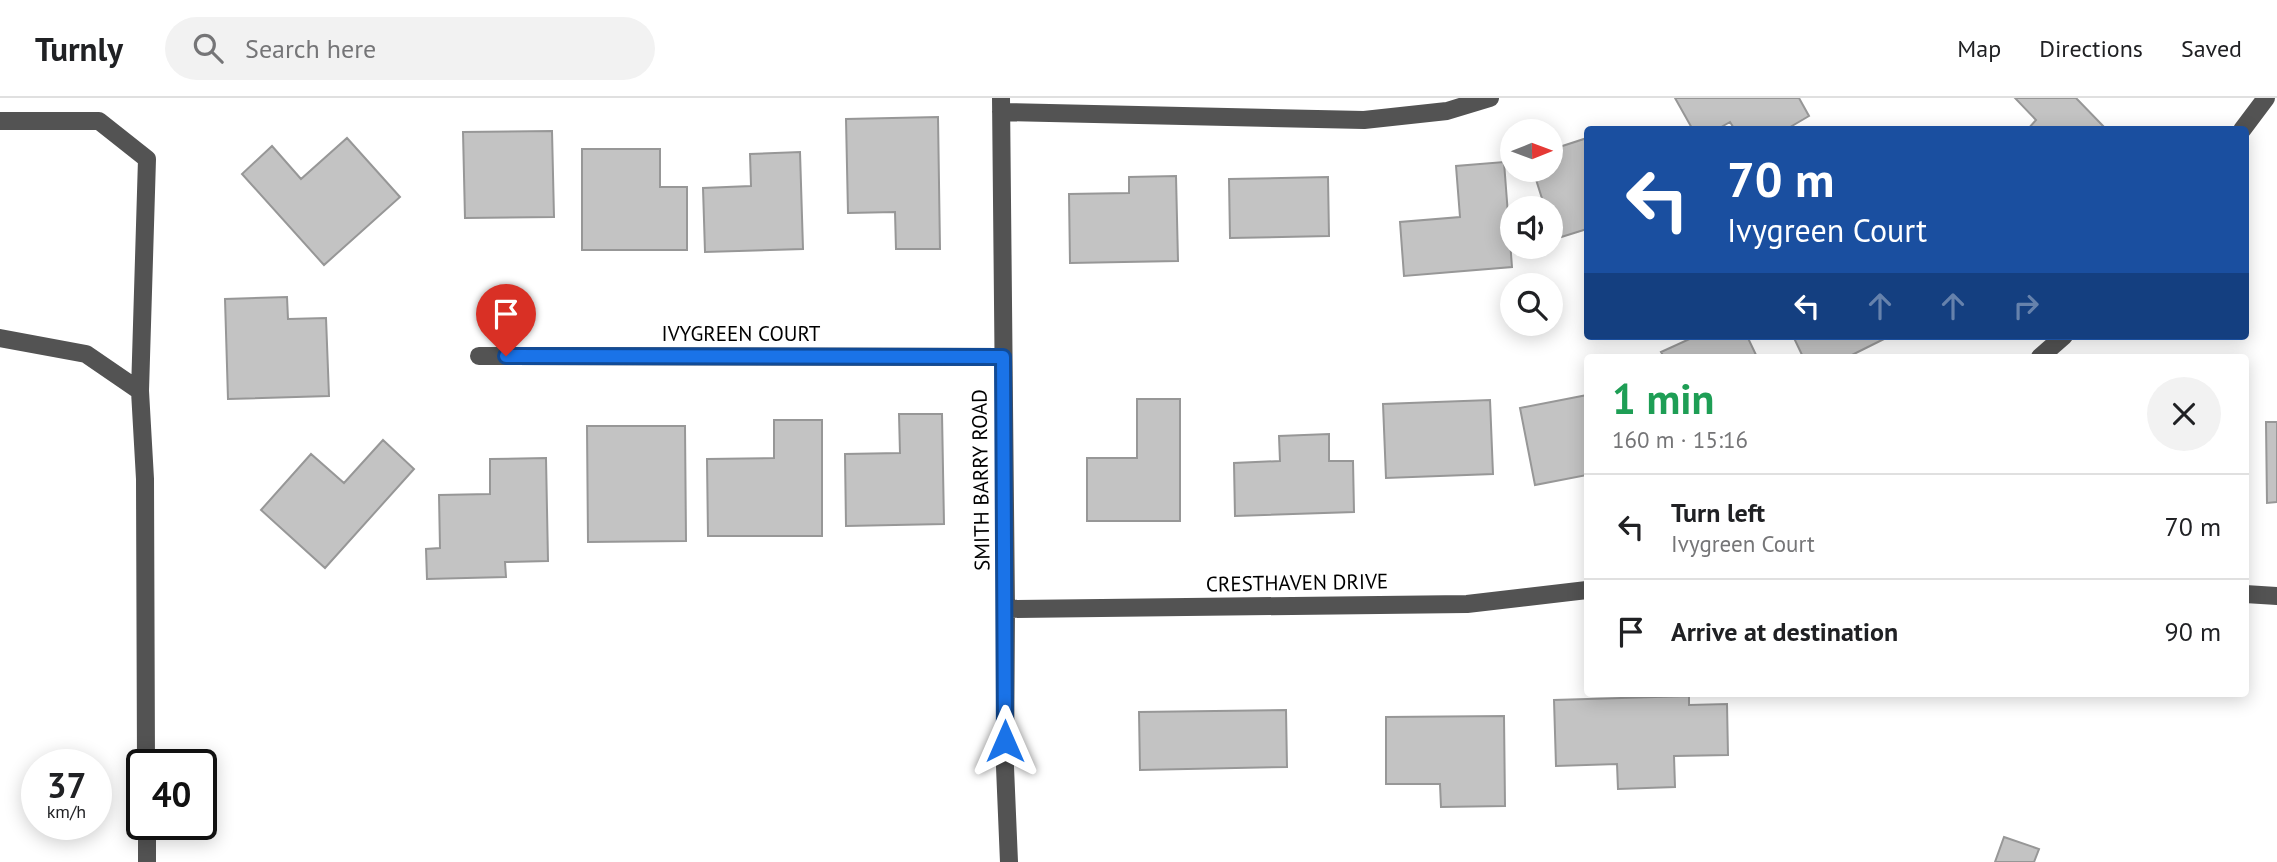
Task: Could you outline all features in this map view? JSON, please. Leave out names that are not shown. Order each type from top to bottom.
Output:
[{"type":"street","points":[[1001,105],[1364,120],[1447,111],[1490,98]]},
{"type":"street","points":[[2245,126],[2266,98]]},
{"type":"street","name":"SMITH BARRY ROAD","points":[[1001,105],[1005,767],[1009,862]]},
{"type":"street","points":[[0,121],[99,121],[147,159],[140,391],[145,479],[146,749]]},
{"type":"street","points":[[0,338],[86,354],[140,391]]},
{"type":"street","points":[[2043,354],[2059,340]]},
{"type":"street","name":"IVYGREEN COURT","points":[[479,356],[1003,357]]},
{"type":"street","name":"CRESTHAVEN DRIVE","points":[[1006,609],[1467,604],[1584,590]]},
{"type":"street","points":[[2249,594],[2277,596]]},
{"type":"street","points":[[147,840],[147,862]]},
{"type":"building","points":[[1675,98],[1799,98],[1809,116],[1792,126],[1732,126],[1730,122],[1723,126],[1691,126]]},
{"type":"building","points":[[2015,98],[2076,98],[2103,126],[2031,126],[2036,120]]},
{"type":"building","points":[[938,117],[940,249],[896,249],[895,212],[848,213],[846,119]]},
{"type":"building","points":[[552,131],[554,217],[465,218],[463,132]]},
{"type":"building","points":[[347,138],[400,197],[324,265],[242,174],[272,146],[301,179]]},
{"type":"building","points":[[1584,139],[1584,230],[1563,236],[1563,196],[1541,196],[1537,182],[1563,182],[1563,146]]},
{"type":"building","points":[[582,149],[660,149],[660,187],[687,187],[687,250],[582,250]]},
{"type":"building","points":[[800,152],[803,249],[705,252],[703,188],[751,186],[750,154]]},
{"type":"building","points":[[1500,162],[1500,182],[1506,182],[1507,196],[1500,196],[1500,259],[1511,259],[1512,267],[1404,276],[1400,222],[1460,217],[1456,166]]},
{"type":"building","points":[[1176,176],[1178,261],[1070,263],[1069,194],[1129,193],[1129,177]]},
{"type":"building","points":[[1328,177],[1329,236],[1230,238],[1229,179]]},
{"type":"building","points":[[287,297],[288,319],[326,318],[329,396],[228,399],[225,299]]},
{"type":"building","points":[[1687,340],[1749,340],[1756,354],[1662,354],[1661,352]]},
{"type":"building","points":[[1795,340],[1882,340],[1854,354],[1802,354]]},
{"type":"building","points":[[1584,396],[1584,476],[1535,485],[1520,408]]},
{"type":"building","points":[[1137,399],[1180,399],[1180,521],[1087,521],[1087,458],[1137,458]]},
{"type":"building","points":[[1490,400],[1493,474],[1386,478],[1383,404]]},
{"type":"building","points":[[899,414],[942,414],[944,524],[846,526],[845,454],[900,453]]},
{"type":"building","points":[[774,420],[822,420],[822,536],[708,536],[707,459],[774,458]]},
{"type":"building","points":[[2266,422],[2277,422],[2277,502],[2267,503]]},
{"type":"building","points":[[587,426],[685,426],[686,541],[588,542]]},
{"type":"building","points":[[1329,434],[1329,461],[1353,461],[1354,512],[1235,516],[1234,463],[1280,461],[1279,436]]},
{"type":"building","points":[[383,440],[414,469],[325,568],[261,510],[311,454],[344,483]]},
{"type":"building","points":[[546,458],[548,561],[505,562],[506,577],[427,579],[426,549],[440,548],[439,495],[490,494],[490,459]]},
{"type":"building","points":[[1689,697],[1689,705],[1727,704],[1728,755],[1674,756],[1675,787],[1618,789],[1617,764],[1556,766],[1554,700]]},
{"type":"building","points":[[1286,710],[1287,767],[1140,770],[1139,712]]},
{"type":"building","points":[[1504,716],[1505,806],[1441,807],[1440,784],[1386,784],[1386,717]]},
{"type":"building","points":[[2004,837],[2039,849],[2034,862],[1995,862]]},
{"type":"route","points":[[506,356],[1003,357],[1005,741]]}]
